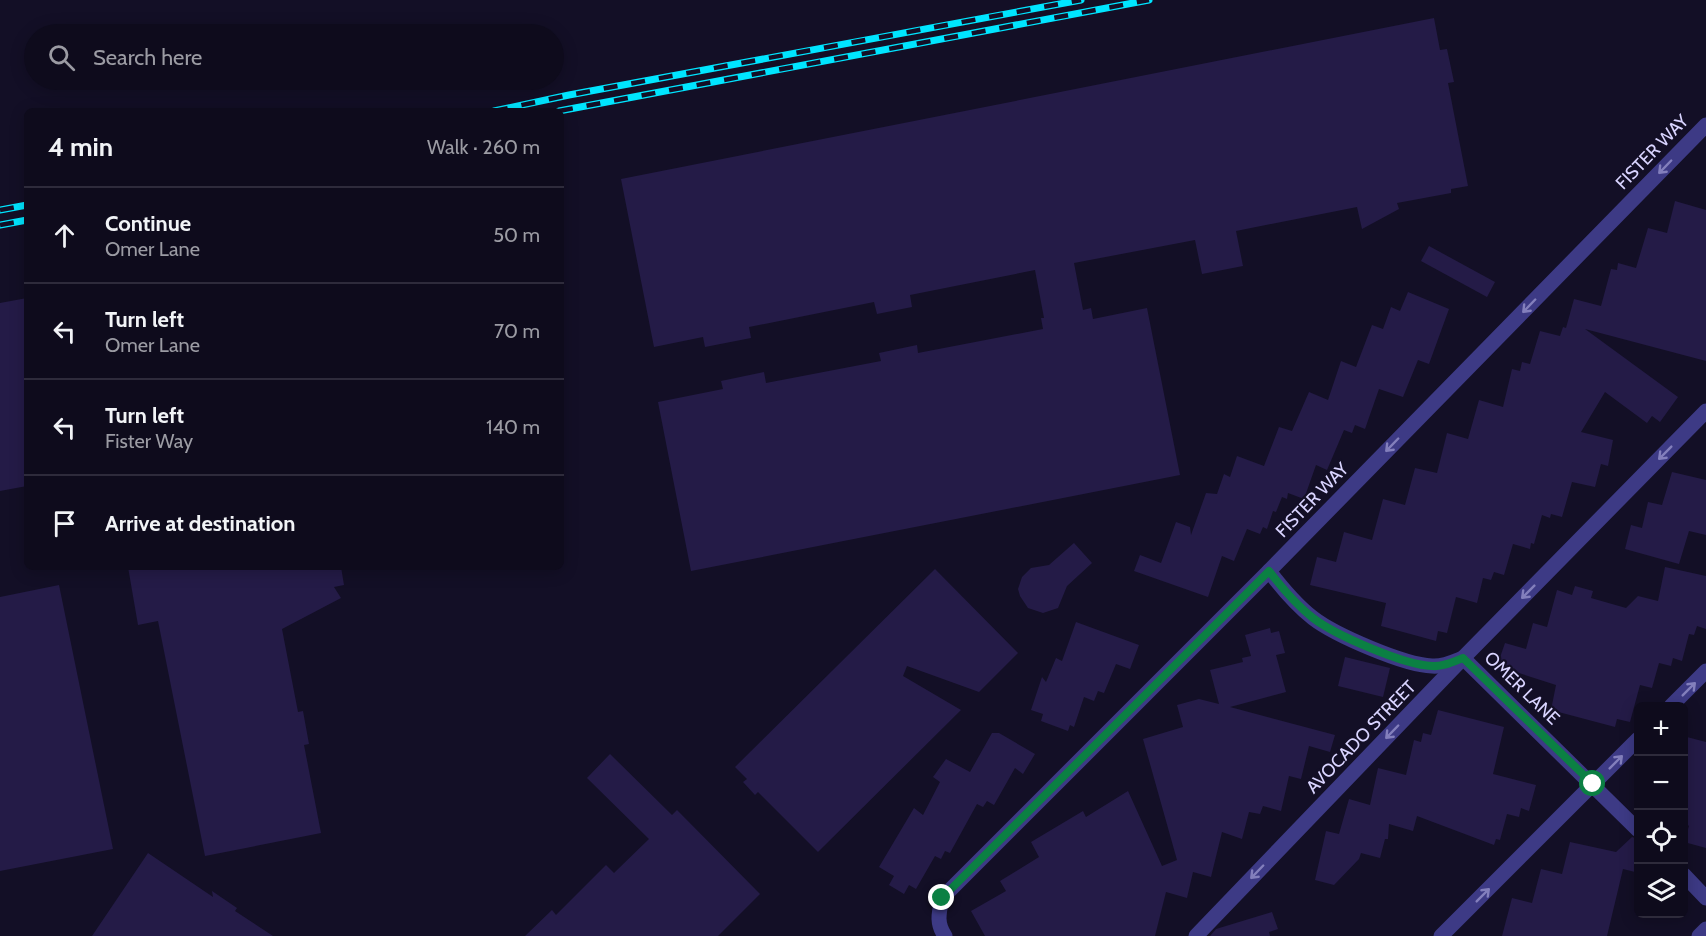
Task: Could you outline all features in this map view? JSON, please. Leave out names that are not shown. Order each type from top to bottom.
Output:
[{"type":"street","name":"FISTER WAY","points":[[945,936],[940,928],[938,916],[942,898],[1269,571],[1706,125]]},
{"type":"street","name":"AVOCADO STREET","points":[[1196,936],[1463,658],[1706,411]]},
{"type":"street","name":"OMER LANE","points":[[1269,571],[1289,597],[1314,619],[1341,635],[1370,648],[1422,665],[1435,666],[1463,658],[1634,826]]},
{"type":"street","points":[[1675,702],[1706,671]]},
{"type":"street","points":[[1441,936],[1634,743]]},
{"type":"street","points":[[1688,880],[1706,898]]},
{"type":"street","points":[[1699,936],[1706,929]]},
{"type":"building","points":[[1434,18],[1440,50],[1447,49],[1454,82],[1448,83],[1468,186],[1451,189],[1451,193],[1397,203],[1399,209],[1362,229],[1357,207],[1236,231],[1243,266],[1202,274],[1195,240],[1074,263],[1083,310],[1091,308],[1093,319],[1147,308],[1180,475],[691,571],[658,402],[723,389],[721,381],[764,372],[766,383],[881,361],[879,353],[917,345],[918,353],[1043,329],[1041,318],[1044,318],[1035,270],[910,295],[912,307],[877,314],[874,302],[749,327],[751,338],[705,347],[703,337],[654,347],[621,179]]},
{"type":"building","points":[[1675,201],[1706,210],[1706,361],[1585,329],[1678,397],[1660,422],[1652,416],[1647,423],[1605,392],[1581,432],[1613,440],[1608,466],[1601,464],[1595,487],[1572,482],[1562,517],[1551,514],[1550,518],[1542,515],[1534,544],[1531,543],[1530,549],[1513,544],[1504,575],[1494,572],[1491,580],[1483,578],[1477,603],[1456,597],[1447,633],[1438,631],[1436,641],[1381,626],[1386,603],[1310,585],[1317,557],[1336,562],[1344,532],[1372,540],[1383,499],[1405,505],[1415,468],[1437,473],[1447,433],[1468,439],[1479,400],[1503,407],[1512,369],[1520,371],[1522,362],[1530,364],[1540,331],[1560,336],[1563,327],[1566,328],[1574,299],[1601,306],[1611,269],[1617,270],[1618,263],[1636,268],[1648,228],[1667,233]]},
{"type":"building","points":[[1429,246],[1495,282],[1487,297],[1421,261]]},
{"type":"building","points":[[1408,292],[1449,309],[1429,364],[1418,360],[1403,397],[1379,389],[1365,429],[1355,425],[1352,433],[1344,430],[1327,470],[1316,465],[1304,499],[1288,493],[1287,499],[1282,497],[1276,512],[1273,511],[1267,529],[1263,527],[1260,534],[1247,529],[1234,561],[1222,556],[1208,597],[1134,571],[1140,555],[1161,563],[1176,522],[1190,527],[1191,535],[1206,493],[1217,494],[1224,474],[1230,477],[1237,456],[1264,466],[1279,427],[1292,431],[1309,392],[1328,400],[1341,361],[1356,367],[1372,325],[1383,329],[1391,307],[1400,311]]},
{"type":"building","points":[[24,299],[24,487],[0,491],[0,303]]},
{"type":"building","points":[[1672,472],[1706,480],[1706,535],[1689,531],[1679,564],[1625,549],[1631,525],[1642,528],[1648,502],[1662,505]]},
{"type":"building","points":[[1074,543],[1092,563],[1067,586],[1058,608],[1043,613],[1028,608],[1018,589],[1022,577],[1031,568],[1049,565]]},
{"type":"building","points":[[1665,567],[1706,576],[1706,629],[1697,626],[1694,635],[1689,634],[1682,661],[1673,658],[1671,666],[1659,663],[1652,688],[1640,685],[1630,722],[1617,719],[1615,727],[1551,710],[1556,685],[1497,666],[1505,643],[1526,649],[1533,623],[1547,627],[1557,590],[1572,595],[1575,586],[1593,591],[1591,598],[1626,608],[1638,596],[1658,601]]},
{"type":"building","points":[[935,569],[1018,653],[979,692],[907,666],[903,676],[961,710],[818,852],[758,792],[755,795],[743,782],[747,779],[735,767]]},
{"type":"building","points":[[129,570],[342,570],[344,585],[334,587],[341,598],[282,629],[298,712],[303,711],[309,744],[304,745],[321,833],[205,856],[158,621],[138,625]]},
{"type":"building","points":[[59,585],[113,849],[0,871],[0,597]]},
{"type":"building","points":[[1076,622],[1139,645],[1130,669],[1116,664],[1104,693],[1098,691],[1094,701],[1084,697],[1074,727],[1070,725],[1068,731],[1041,721],[1043,714],[1031,710],[1042,677],[1046,682],[1056,658],[1062,661]]},
{"type":"building","points":[[1270,628],[1271,633],[1279,631],[1285,653],[1276,655],[1286,692],[1230,707],[1335,735],[1330,752],[1309,746],[1301,779],[1289,776],[1281,811],[1263,806],[1260,814],[1249,812],[1242,839],[1222,832],[1211,877],[1193,872],[1187,898],[1166,892],[1155,936],[985,936],[971,911],[1006,891],[1000,881],[1039,857],[1031,842],[1083,811],[1086,817],[1128,791],[1162,866],[1177,860],[1143,739],[1183,727],[1177,705],[1199,699],[1219,704],[1210,670],[1243,662],[1242,658],[1251,656],[1245,635]]},
{"type":"building","points":[[1345,657],[1390,668],[1383,697],[1338,686]]},
{"type":"building","points":[[1438,710],[1504,727],[1493,774],[1536,785],[1529,811],[1521,808],[1519,817],[1507,814],[1500,840],[1496,839],[1494,845],[1417,816],[1413,831],[1389,824],[1388,839],[1385,839],[1380,858],[1361,853],[1359,859],[1334,885],[1315,880],[1326,831],[1339,834],[1349,799],[1370,805],[1378,768],[1406,775],[1414,740],[1421,742],[1423,733],[1431,735]]},
{"type":"building","points":[[992,733],[999,733],[1035,754],[1023,774],[1015,768],[994,805],[987,801],[983,807],[977,804],[950,853],[945,851],[941,859],[935,856],[916,889],[909,885],[904,894],[889,885],[894,876],[879,867],[914,808],[923,815],[940,782],[933,777],[946,759],[970,772]]},
{"type":"building","points":[[1688,737],[1706,742],[1706,848],[1688,843]]},
{"type":"building","points":[[610,754],[672,815],[677,810],[760,894],[718,936],[525,936],[552,910],[556,915],[606,865],[614,873],[649,839],[587,778]]},
{"type":"building","points":[[1634,838],[1634,872],[1623,869],[1607,936],[1502,936],[1512,898],[1532,903],[1541,869],[1562,874],[1570,842],[1616,852]]},
{"type":"building","points":[[148,853],[213,897],[212,891],[237,908],[235,911],[273,936],[92,936]]},
{"type":"building","points":[[1272,912],[1278,929],[1269,932],[1270,936],[1210,936],[1216,929]]},
{"type":"railway","points":[[508,108],[1081,0]]},
{"type":"railway","points":[[564,110],[1149,0]]},
{"type":"railway","points":[[0,210],[24,206]]},
{"type":"railway","points":[[0,225],[24,221]]},
{"type":"route","points":[[942,898],[1269,571],[1289,597],[1314,619],[1341,635],[1370,648],[1422,665],[1449,664],[1463,658],[1593,784]]}]
